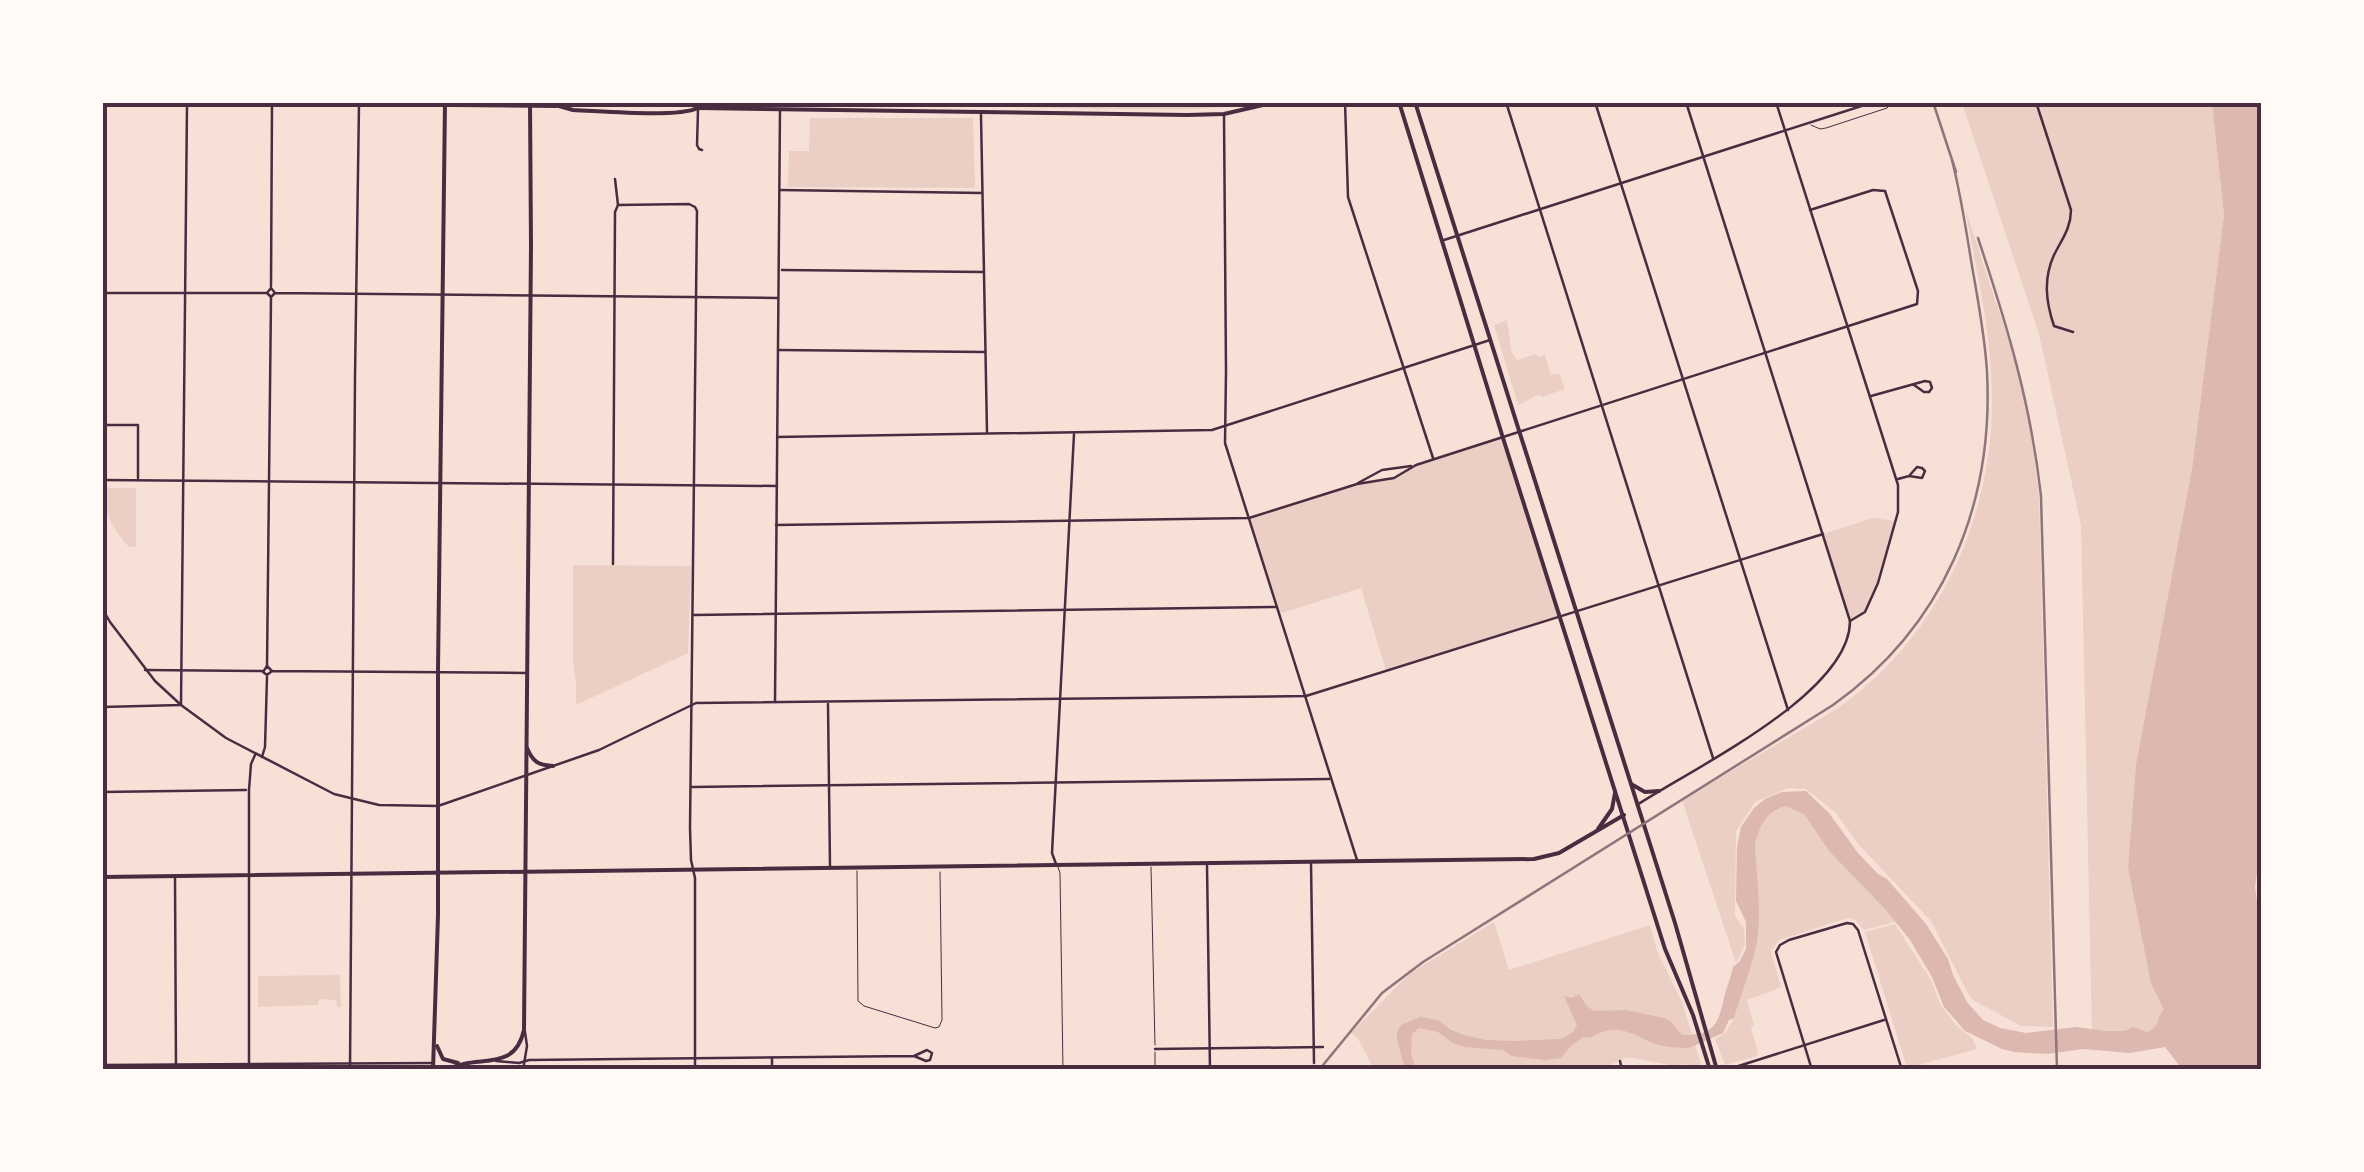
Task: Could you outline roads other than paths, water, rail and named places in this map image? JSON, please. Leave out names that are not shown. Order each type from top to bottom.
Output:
[{"type":"main road","points":[[125,102],[530,104],[622,112],[690,112],[698,108]]},
{"type":"main road","points":[[556,106],[574,102],[981,114],[1224,114],[1276,102]]},
{"type":"main road","points":[[1400,102],[1665,949],[1717,1070]]},
{"type":"main road","points":[[1415,102],[1672,915],[1710,1070]]},
{"type":"main road","points":[[622,103],[622,112]]},
{"type":"main road","points":[[433,1066],[445,104]]},
{"type":"main road","points":[[435,1042],[443,1060],[458,1064],[494,1060],[518,1049],[524,1030],[530,104]]},
{"type":"main road","points":[[526,746],[534,761],[553,766]]},
{"type":"main road","points":[[1631,784],[1645,792],[1659,791]]},
{"type":"main road","points":[[1596,833],[1612,808],[1615,789]]},
{"type":"main road","points":[[102,878],[1534,858],[1559,853],[1624,815]]},
{"type":"main road","points":[[1681,984],[1690,980]]},
{"type":"main road","points":[[448,1070],[458,1064]]},
{"type":"street","points":[[1345,102],[1348,197],[1433,460]]},
{"type":"street","points":[[1506,102],[1714,758]]},
{"type":"street","points":[[1596,102],[1788,710]]},
{"type":"street","points":[[1637,805],[1809,693],[1846,644],[1850,620],[1686,102]]},
{"type":"street","points":[[1776,102],[1896,479],[1900,503],[1874,594],[1865,612],[1850,620]]},
{"type":"street","points":[[1443,241],[1874,102]]},
{"type":"street","points":[[2036,102],[2071,210],[2071,224],[2047,278],[2047,305],[2054,326],[2073,332]]},
{"type":"street","points":[[181,705],[187,103]]},
{"type":"street","points":[[272,103],[271,288],[275,293]]},
{"type":"street","points":[[350,1070],[360,103]]},
{"type":"street","points":[[698,108],[697,145],[702,150]]},
{"type":"street","points":[[775,703],[780,108]]},
{"type":"street","points":[[981,114],[987,434]]},
{"type":"street","points":[[1224,114],[1225,443],[1357,860]]},
{"type":"street","points":[[613,564],[618,206],[615,179]]},
{"type":"street","points":[[776,525],[1249,518],[1357,484],[1388,480],[1433,460],[1917,304],[1919,294],[1888,196],[1882,189],[1810,210]]},
{"type":"street","points":[[780,190],[984,193]]},
{"type":"street","points":[[618,206],[689,204],[698,214],[691,615],[696,1070]]},
{"type":"street","points":[[779,270],[985,272]]},
{"type":"street","points":[[102,292],[267,292],[271,288]]},
{"type":"street","points":[[263,671],[267,666],[270,482],[271,297],[267,292]]},
{"type":"street","points":[[271,297],[275,293],[778,298]]},
{"type":"street","points":[[777,437],[1212,430],[1490,340]]},
{"type":"street","points":[[778,350],[986,352]]},
{"type":"street","points":[[1870,397],[1914,385]]},
{"type":"street","points":[[102,425],[138,425],[138,480]]},
{"type":"street","points":[[1056,864],[1052,853],[1074,432]]},
{"type":"street","points":[[1357,484],[1382,470],[1416,466]]},
{"type":"street","points":[[1896,479],[1909,476]]},
{"type":"street","points":[[102,480],[777,486]]},
{"type":"street","points":[[102,608],[145,670],[181,705],[226,738],[334,794],[395,807],[438,806],[623,740],[696,704],[1306,696],[1822,534]]},
{"type":"street","points":[[691,615],[1277,607]]},
{"type":"street","points":[[102,622],[110,622]]},
{"type":"street","points":[[267,666],[272,671]]},
{"type":"street","points":[[145,670],[263,671],[267,675],[262,757]]},
{"type":"street","points":[[267,675],[272,671],[528,673]]},
{"type":"street","points":[[828,702],[830,868]]},
{"type":"street","points":[[102,707],[181,705]]},
{"type":"street","points":[[249,1070],[248,790],[255,754]]},
{"type":"street","points":[[691,787],[1332,778]]},
{"type":"street","points":[[102,792],[248,790]]},
{"type":"street","points":[[1311,861],[1314,1063]]},
{"type":"street","points":[[1207,863],[1210,1070]]},
{"type":"street","points":[[175,876],[176,1067]]},
{"type":"street","points":[[1812,1070],[1777,949],[1790,940],[1848,923],[1858,930],[1902,1070]]},
{"type":"street","points":[[1726,1070],[1886,1019]]},
{"type":"street","points":[[522,1070],[527,1046],[524,1030]]},
{"type":"street","points":[[1155,1048],[1323,1047]]},
{"type":"street","points":[[494,1060],[518,1064],[914,1056]]},
{"type":"street","points":[[772,1058],[772,1070]]},
{"type":"street","points":[[1620,1060],[1622,1070]]},
{"type":"street","points":[[102,1066],[350,1063],[433,1066]]},
{"type":"lane","points":[[1808,124],[1826,128],[1887,108],[1892,102]]},
{"type":"lane","points":[[1056,864],[1060,872],[1063,1070]]},
{"type":"lane","points":[[1150,864],[1154,1070]]},
{"type":"lane","points":[[857,868],[858,1001],[936,1028],[942,1020],[940,866]]},
{"type":"railway","points":[[1933,102],[1956,172]]},
{"type":"railway","points":[[1319,1070],[1382,993],[1423,962],[1833,705],[1871,674],[1932,601],[1954,560],[1970,516],[1987,422],[1983,332],[1952,160]]},
{"type":"railway","points":[[1978,238],[2017,365],[2041,496],[2057,1070]]}]
